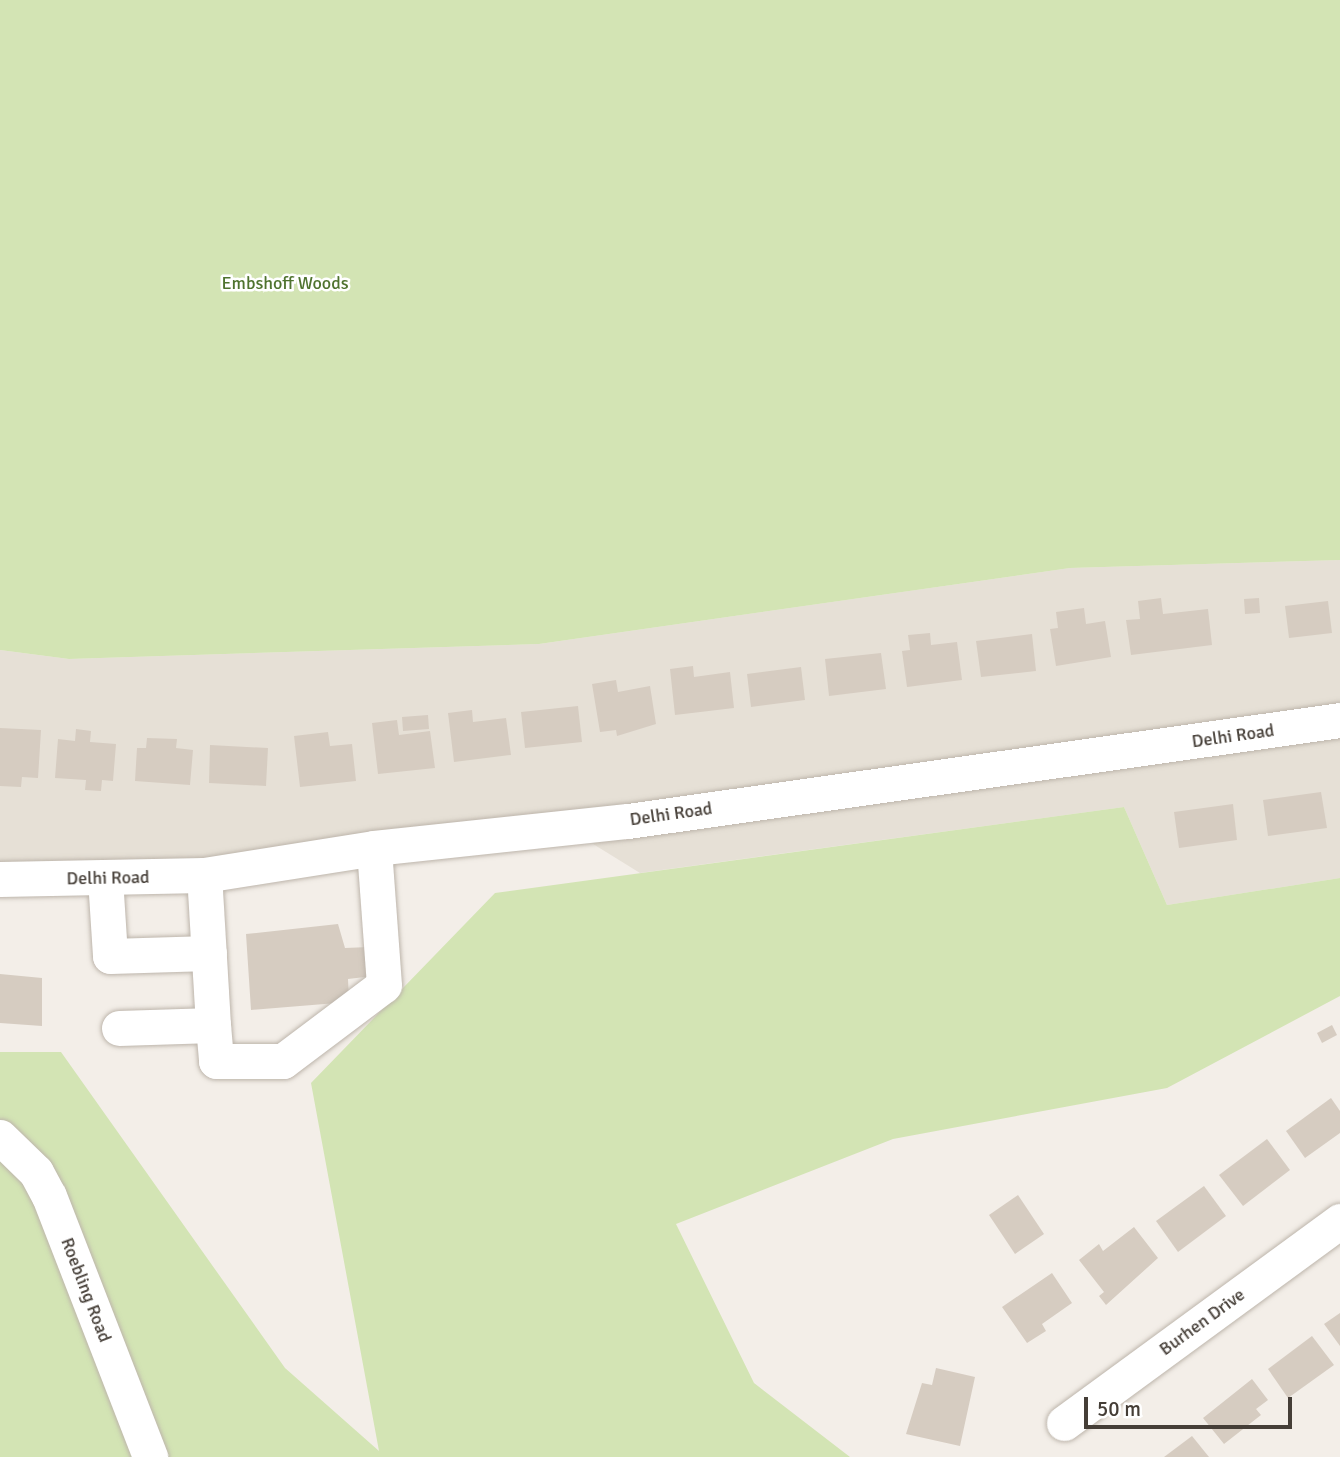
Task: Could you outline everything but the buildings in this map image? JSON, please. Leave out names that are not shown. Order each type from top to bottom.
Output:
[{"type":"street","name":"Delhi Road","points":[[0,879],[204,875],[374,848],[628,821],[1340,720]]},
{"type":"street","points":[[204,875],[216,1061],[283,1061],[384,985],[374,848]]},
{"type":"street","points":[[105,878],[110,956],[209,953]]},
{"type":"street","points":[[119,1028],[213,1025]]},
{"type":"street","name":"Roebling Road","points":[[0,1137],[36,1172],[49,1196],[150,1457]]},
{"type":"street","name":"Burhen Drive","points":[[1064,1423],[1340,1221]]},
{"type":"shaded area","points":[[1340,560],[1340,878],[1167,905],[1124,807],[640,873],[564,826],[0,879],[0,650],[69,659],[539,644],[1070,568]]},
{"type":"green space","name":"Embshoff Woods","points":[[0,0],[1340,0],[1340,560],[1070,568],[539,644],[69,659],[0,650]]},
{"type":"green space","points":[[1124,807],[1167,905],[1340,878],[1340,996],[1167,1088],[893,1139],[676,1224],[754,1383],[850,1457],[0,1457],[0,1052],[61,1052],[285,1368],[379,1451],[311,1083],[495,893]]}]
